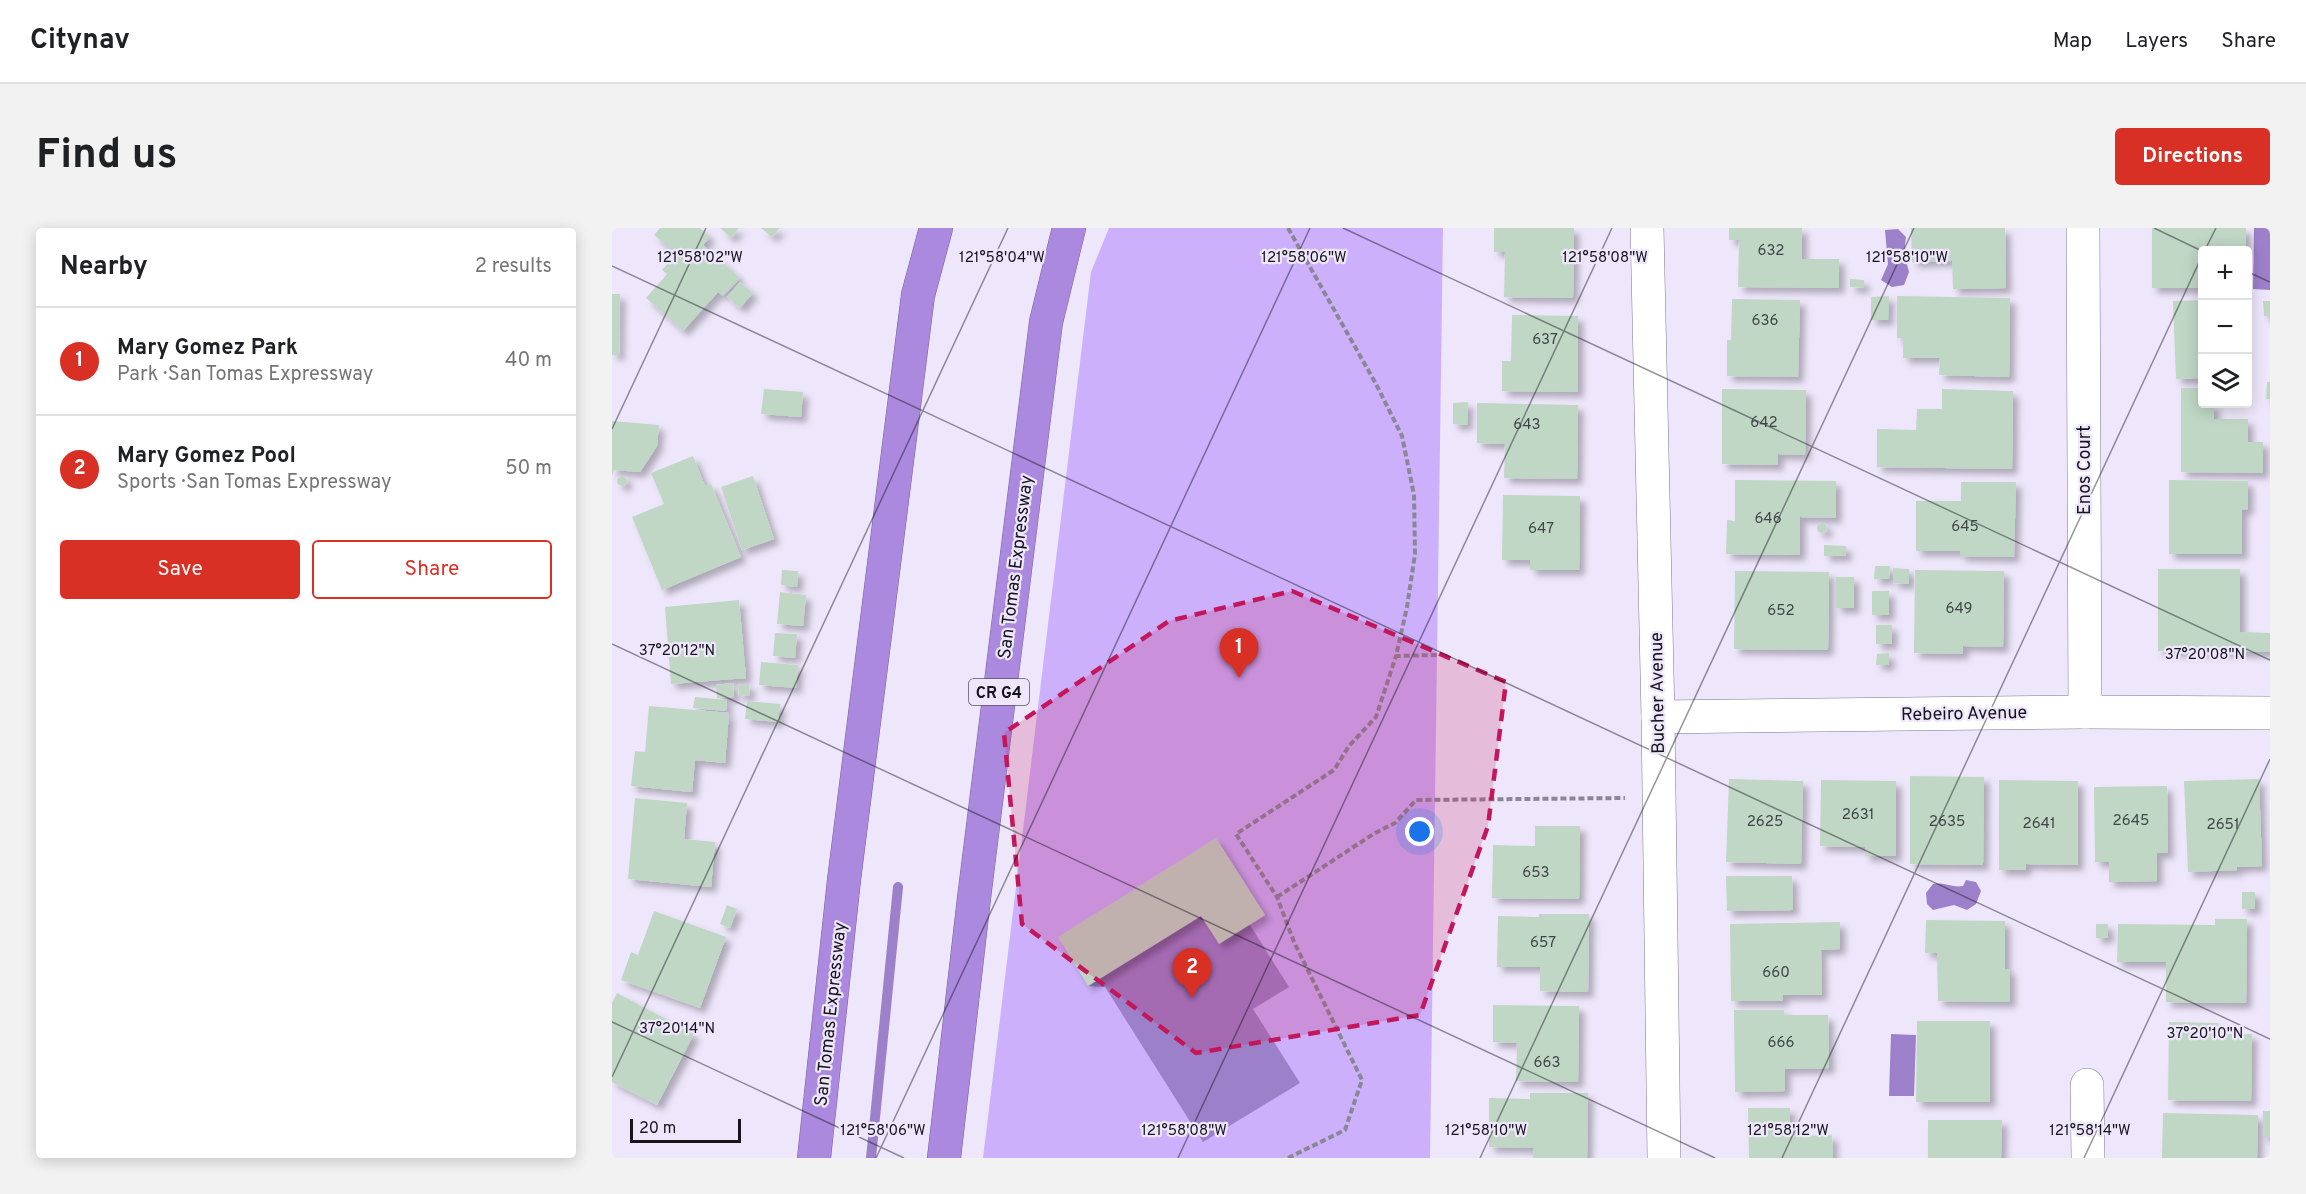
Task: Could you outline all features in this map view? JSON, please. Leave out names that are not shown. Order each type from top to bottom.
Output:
[{"type":"highway","points":[[918,295],[929,228]]},
{"type":"highway","name":"San Tomas Expressway","points":[[814,1158],[844,880],[918,295],[936,228]]},
{"type":"highway","name":"San Tomas Expressway","points":[[944,1158],[1046,322],[1069,228]]},
{"type":"street","name":"Bucher Avenue","points":[[1647,228],[1658,717],[1664,1158]]},
{"type":"street","name":"Enos Court","points":[[2083,228],[2085,712]]},
{"type":"street","name":"Rebeiro Avenue","points":[[1658,717],[2085,712],[2270,713]]},
{"type":"street","points":[[2087,1085],[2088,1158]]},
{"type":"path","points":[[1288,228],[1376,384],[1402,436],[1414,495],[1415,554],[1407,607],[1396,656],[1376,717],[1349,746],[1334,770],[1236,834],[1277,897],[1294,942],[1362,1080],[1345,1130],[1288,1158]]},
{"type":"path","points":[[1396,656],[1437,655]]},
{"type":"path","points":[[1277,897],[1395,823],[1416,800],[1626,798]]},
{"type":"highlighted area","points":[[1292,591],[1506,682],[1488,826],[1420,1015],[1196,1053],[1022,924],[1004,733],[1169,621]]},
{"type":"shaded area","points":[[1109,228],[1443,228],[1430,1158],[983,1158],[1091,272]]},
{"type":"shaded area","points":[[2254,228],[2270,228],[2270,290],[2253,289]]},
{"type":"shaded area","points":[[1898,229],[1906,237],[1904,253],[1909,272],[1904,285],[1892,287],[1881,280],[1888,264],[1885,230]]},
{"type":"shaded area","points":[[1206,855],[1289,987],[1253,1009],[1300,1083],[1203,1142],[1105,987],[1088,986],[1063,945]]},
{"type":"shaded area","points":[[1966,880],[1976,882],[1981,891],[1976,904],[1967,910],[1954,905],[1933,910],[1927,904],[1926,893],[1933,884],[1963,886]]},
{"type":"shaded area","points":[[1891,1034],[1916,1035],[1914,1096],[1889,1096]]},
{"type":"building","points":[[660,228],[700,228],[710,237],[703,245],[740,278],[723,296],[718,292],[683,331],[646,298],[667,274],[662,270],[676,254],[654,235]]},
{"type":"building","points":[[720,228],[739,228],[731,238]]},
{"type":"building","points":[[761,228],[780,228],[772,237]]},
{"type":"building","points":[[1494,228],[1574,228],[1573,298],[1504,297],[1505,252],[1494,252]]},
{"type":"building","points":[[1729,228],[1802,228],[1802,259],[1839,259],[1839,288],[1738,287],[1739,240],[1729,240]]},
{"type":"building","points":[[1911,228],[2005,228],[2006,288],[1953,289],[1952,261],[1912,262]]},
{"type":"building","points":[[2152,228],[2246,228],[2246,246],[2198,246],[2198,288],[2152,288]]},
{"type":"building","points":[[1850,279],[1864,280],[1864,288],[1850,287]]},
{"type":"building","points":[[740,282],[753,293],[740,308],[727,297]]},
{"type":"building","points":[[612,294],[620,294],[619,355],[612,355]]},
{"type":"building","points":[[1889,296],[1888,320],[1871,320],[1871,297]]},
{"type":"building","points":[[1897,296],[2010,298],[2009,377],[1939,375],[1940,358],[1903,358],[1903,338],[1897,338]]},
{"type":"building","points":[[1732,299],[1800,300],[1798,377],[1727,376],[1727,340],[1731,340]]},
{"type":"building","points":[[2198,300],[2198,378],[2176,379],[2173,301]]},
{"type":"building","points":[[2263,301],[2270,301],[2270,316],[2264,316]]},
{"type":"building","points":[[1512,315],[1578,316],[1578,392],[1502,391],[1502,361],[1511,361]]},
{"type":"building","points":[[2267,382],[2270,382],[2270,399],[2266,399]]},
{"type":"building","points":[[2181,388],[2198,388],[2198,408],[2214,408],[2214,419],[2248,419],[2248,442],[2263,442],[2263,473],[2181,472]]},
{"type":"building","points":[[764,389],[803,392],[801,417],[761,414]]},
{"type":"building","points":[[1722,389],[1806,390],[1805,455],[1778,454],[1778,465],[1722,464]]},
{"type":"building","points":[[1942,389],[2013,391],[2012,469],[1877,467],[1877,429],[1916,430],[1917,409],[1942,409]]},
{"type":"building","points":[[1468,402],[1467,425],[1453,424],[1453,403]]},
{"type":"building","points":[[1477,403],[1578,405],[1577,479],[1504,478],[1505,444],[1477,443]]},
{"type":"building","points":[[612,421],[659,425],[657,446],[640,472],[614,470],[612,476]]},
{"type":"building","points":[[693,456],[705,486],[711,484],[741,557],[662,590],[632,517],[664,504],[651,473]]},
{"type":"building","points":[[622,476],[626,477],[626,485],[622,486],[618,485],[617,481],[618,477]]},
{"type":"building","points":[[753,476],[774,539],[742,550],[721,487]]},
{"type":"building","points":[[1735,480],[1836,481],[1836,518],[1800,517],[1800,555],[1726,554],[1727,520],[1735,521]]},
{"type":"building","points":[[2169,480],[2248,481],[2248,509],[2242,510],[2242,554],[2169,554]]},
{"type":"building","points":[[1961,482],[2016,482],[2014,557],[1960,556],[1960,551],[1916,551],[1916,501],[1961,501]]},
{"type":"building","points":[[1503,495],[1580,496],[1579,570],[1530,570],[1530,560],[1502,560]]},
{"type":"building","points":[[1822,523],[1827,528],[1822,533],[1817,528]]},
{"type":"building","points":[[1824,545],[1846,546],[1846,556],[1824,556]]},
{"type":"building","points":[[1875,566],[1890,566],[1889,579],[1874,579]]},
{"type":"building","points":[[1893,568],[1909,569],[1909,584],[1893,583]]},
{"type":"building","points":[[2158,569],[2240,569],[2240,632],[2270,633],[2270,652],[2158,651]]},
{"type":"building","points":[[782,570],[798,571],[797,587],[781,585]]},
{"type":"building","points":[[1915,570],[2004,571],[2003,647],[1963,646],[1963,654],[1914,653]]},
{"type":"building","points":[[1735,571],[1829,572],[1828,650],[1734,649]]},
{"type":"building","points":[[1836,577],[1854,577],[1854,608],[1836,608]]},
{"type":"building","points":[[1872,591],[1889,591],[1889,615],[1872,615]]},
{"type":"building","points":[[780,592],[806,595],[803,626],[777,624]]},
{"type":"building","points":[[739,600],[746,678],[671,684],[665,607]]},
{"type":"building","points":[[1876,625],[1892,625],[1892,644],[1876,644]]},
{"type":"building","points":[[775,633],[797,634],[795,658],[773,656]]},
{"type":"building","points":[[1889,653],[1889,665],[1876,665],[1877,654]]},
{"type":"building","points":[[761,662],[798,665],[796,688],[759,685]]},
{"type":"building","points":[[733,683],[734,697],[717,698],[716,685]]},
{"type":"building","points":[[738,684],[749,684],[750,695],[739,696]]},
{"type":"building","points":[[695,697],[727,700],[726,711],[693,708]]},
{"type":"building","points":[[747,701],[780,704],[778,722],[745,719]]},
{"type":"building","points":[[649,706],[729,713],[725,763],[695,760],[692,792],[631,786],[635,751],[645,752]]},
{"type":"building","points":[[1910,776],[1984,777],[1983,865],[1910,864]]},
{"type":"building","points":[[1729,779],[1803,781],[1801,864],[1726,862]]},
{"type":"building","points":[[2259,779],[2262,866],[2237,867],[2237,870],[2188,872],[2184,781]]},
{"type":"building","points":[[1821,780],[1896,781],[1896,856],[1865,856],[1865,847],[1820,846]]},
{"type":"building","points":[[1999,780],[2078,781],[2078,865],[2026,864],[2026,870],[1999,870]]},
{"type":"building","points":[[2167,786],[2168,853],[2157,853],[2157,881],[2109,882],[2109,862],[2095,862],[2094,787]]},
{"type":"building","points":[[635,798],[687,803],[684,839],[715,842],[711,887],[628,879]]},
{"type":"building","points":[[1535,826],[1580,826],[1579,899],[1492,898],[1493,845],[1535,846]]},
{"type":"building","points":[[1216,838],[1265,915],[1219,944],[1201,916],[1088,986],[1058,937]]},
{"type":"building","points":[[1726,876],[1792,876],[1793,910],[1727,911]]},
{"type":"building","points":[[2242,892],[2255,892],[2255,909],[2242,909]]},
{"type":"building","points":[[727,905],[737,909],[730,928],[720,924]]},
{"type":"building","points":[[654,911],[726,937],[700,1008],[621,980],[631,952],[638,955]]},
{"type":"building","points":[[1539,914],[1589,914],[1588,992],[1540,991],[1540,967],[1497,967],[1498,916],[1539,917]]},
{"type":"building","points":[[2215,919],[2247,919],[2246,1003],[2166,1002],[2166,962],[2117,962],[2118,924],[2215,925]]},
{"type":"building","points":[[1926,920],[2005,921],[2005,969],[2010,969],[2010,1002],[1938,1001],[1937,953],[1925,953]]},
{"type":"building","points":[[1840,922],[1840,949],[1821,950],[1822,995],[1783,995],[1783,1001],[1731,1001],[1730,924]]},
{"type":"building","points":[[2096,924],[2108,924],[2108,938],[2096,938]]},
{"type":"building","points":[[617,993],[694,1034],[657,1105],[612,1082],[612,1003]]},
{"type":"building","points":[[1493,1005],[1579,1006],[1578,1082],[1516,1081],[1517,1043],[1493,1042]]},
{"type":"building","points":[[1734,1010],[1784,1010],[1784,1015],[1828,1015],[1829,1068],[1785,1069],[1785,1091],[1735,1092]]},
{"type":"building","points":[[1917,1021],[1990,1021],[1990,1102],[1916,1102]]},
{"type":"building","points":[[2169,1022],[2218,1023],[2218,1034],[2252,1034],[2251,1101],[2168,1100]]},
{"type":"building","points":[[1530,1093],[1588,1093],[1587,1158],[1533,1158],[1534,1148],[1489,1147],[1489,1098],[1530,1099]]},
{"type":"building","points":[[1748,1108],[1790,1108],[1790,1136],[1832,1135],[1833,1158],[1749,1158]]},
{"type":"building","points":[[2263,1111],[2270,1111],[2270,1137],[2263,1137]]},
{"type":"building","points":[[2163,1113],[2258,1115],[2257,1158],[2162,1158]]},
{"type":"building","points":[[1928,1120],[2002,1120],[2001,1158],[1928,1158]]},
{"type":"waterway","points":[[871,1158],[898,887]]},
{"type":"place","name":"Mary Gomez Park","points":[[1239,678]]},
{"type":"place","name":"Mary Gomez Pool","points":[[1192,998]]}]
